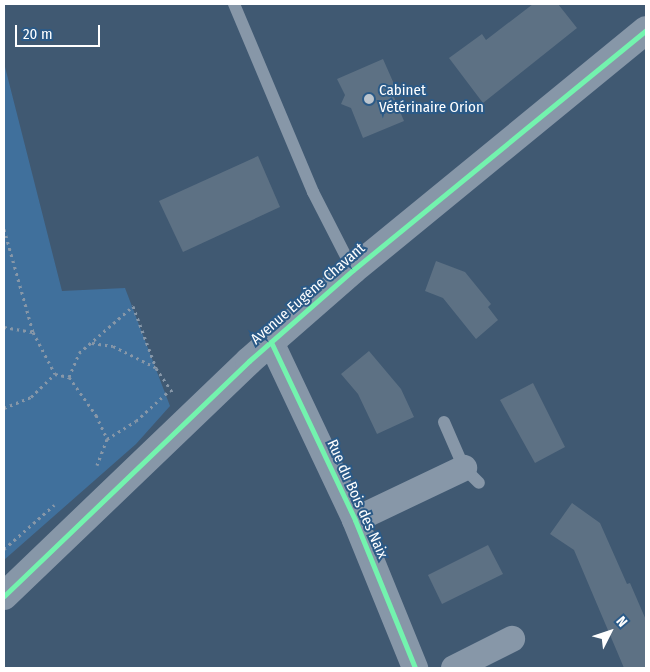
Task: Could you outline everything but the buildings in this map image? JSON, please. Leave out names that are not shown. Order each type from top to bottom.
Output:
[{"type":"street","name":"Avenue Eugène Chavant","points":[[4,596],[194,412],[271,342],[353,270],[646,30]]},
{"type":"street","name":"Rue du Bois des Naix","points":[[271,342],[355,520],[415,668]]},
{"type":"street","name":"Rue du Bois des Naix","points":[[355,520],[471,476]]},
{"type":"street","points":[[454,668],[512,640]]},
{"type":"lane","points":[[234,4],[313,192],[353,270]]},
{"type":"lane","points":[[444,422],[471,476]]},
{"type":"path","points":[[4,229],[33,332],[55,374]]},
{"type":"path","points":[[69,377],[79,353],[133,306],[156,368],[169,391],[194,412]]},
{"type":"path","points":[[4,327],[33,332]]},
{"type":"path","points":[[91,342],[114,346],[156,368]]},
{"type":"path","points":[[55,374],[69,377],[96,415],[107,439]]},
{"type":"path","points":[[4,408],[31,397],[55,374]]},
{"type":"path","points":[[95,470],[107,439],[136,421],[169,391]]},
{"type":"path","points":[[4,549],[60,500]]},
{"type":"shaded area","points":[[4,63],[62,291],[125,288],[170,406],[136,444],[4,560]]},
{"type":"cycle path","points":[[4,596],[249,361],[353,270],[646,30]]},
{"type":"cycle path","points":[[271,342],[355,520],[415,668]]},
{"type":"place","name":"Cabinet Vétérinaire Orion","points":[[369,99]]}]
